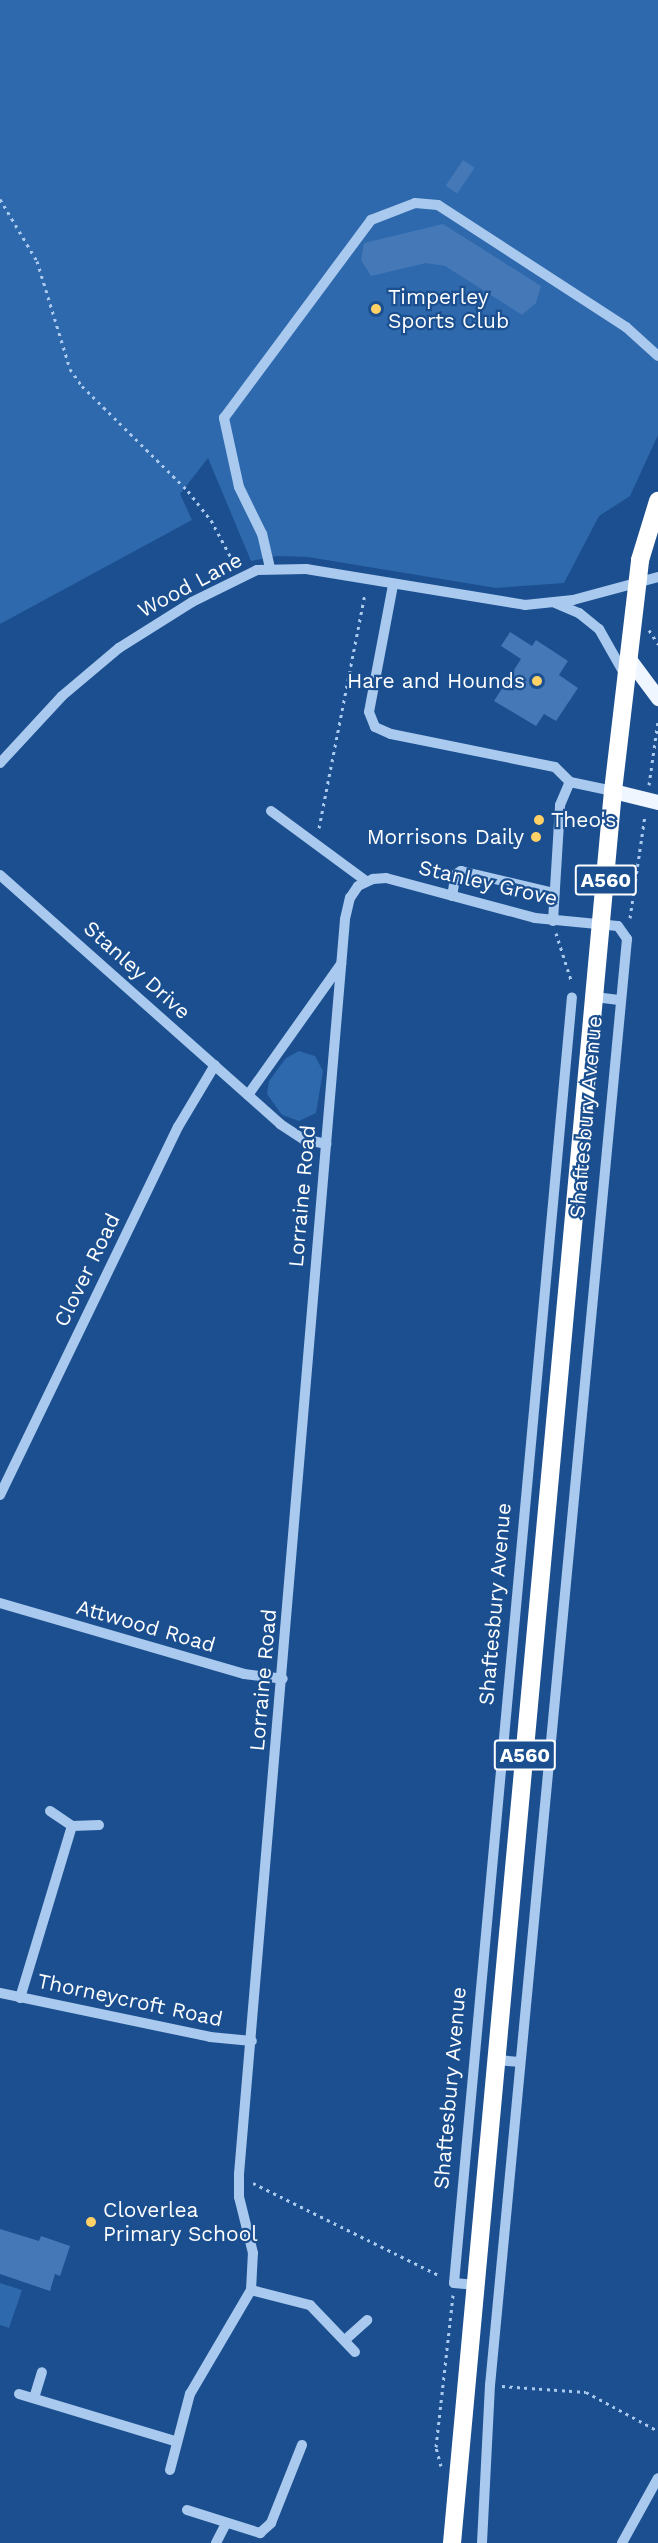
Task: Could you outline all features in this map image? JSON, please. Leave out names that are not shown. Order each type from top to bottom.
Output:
[{"type":"highway","name":"A560","points":[[613,791],[637,583],[657,506]]},
{"type":"highway","name":"Shaftesbury Avenue","points":[[452,2543],[591,1053],[613,791]]},
{"type":"main road","points":[[629,658],[658,698]]},
{"type":"main road","points":[[613,791],[658,802]]},
{"type":"street","points":[[270,568],[262,534],[239,487],[224,418],[371,220],[415,203],[438,205],[626,327],[658,356]]},
{"type":"street","name":"Wood Lane","points":[[0,763],[92,669],[147,629],[240,576],[270,568],[290,567],[498,603],[553,603],[658,577]]},
{"type":"street","points":[[393,585],[369,712],[375,727],[391,734],[555,767],[570,782],[613,791]]},
{"type":"street","name":"Wood Lane","points":[[553,603],[579,613],[599,629],[627,678]]},
{"type":"street","points":[[553,921],[560,805],[570,782]]},
{"type":"street","points":[[271,811],[366,881]]},
{"type":"street","points":[[452,896],[461,871],[554,893]]},
{"type":"street","name":"Stanley Drive","points":[[0,875],[293,1133],[326,1144]]},
{"type":"street","name":"Stanley Grove","points":[[366,881],[386,878],[553,921],[602,923]]},
{"type":"street","name":"Lorraine Road","points":[[170,2470],[175,2442],[190,2394],[251,2290],[253,2253],[242,2216],[239,2174],[283,1679],[341,964],[347,907],[353,892],[366,881]]},
{"type":"street","points":[[602,923],[618,926],[625,934]]},
{"type":"street","name":"Shaftesbury Avenue","points":[[482,2543],[490,2385],[625,934]]},
{"type":"street","points":[[248,1095],[341,964]]},
{"type":"street","name":"Shaftesbury Avenue","points":[[454,2283],[572,997]]},
{"type":"street","name":"Shaftesbury Avenue","points":[[571,1010],[619,1000]]},
{"type":"street","name":"Shaftesbury Avenue","points":[[568,1051],[591,1053]]},
{"type":"street","name":"Clover Road","points":[[0,1495],[178,1127],[215,1065]]},
{"type":"street","name":"Attwood Road","points":[[0,1603],[244,1674],[283,1679]]},
{"type":"street","points":[[50,1811],[72,1826],[99,1825]]},
{"type":"street","points":[[20,1998],[72,1826]]},
{"type":"street","name":"Thorneycroft Road","points":[[0,1993],[210,2037],[252,2041]]},
{"type":"street","points":[[497,2060],[520,2062]]},
{"type":"street","points":[[454,2283],[476,2285]]},
{"type":"street","points":[[251,2290],[310,2305],[355,2352]]},
{"type":"street","points":[[345,2340],[367,2319]]},
{"type":"street","points":[[34,2398],[42,2372]]},
{"type":"street","points":[[18,2394],[175,2442]]},
{"type":"street","points":[[187,2510],[260,2533],[271,2523],[302,2445]]},
{"type":"street","points":[[622,2543],[658,2478]]},
{"type":"street","points":[[216,2543],[226,2523]]},
{"type":"path","points":[[0,199],[37,261],[70,369],[82,386],[188,491],[229,549],[240,576]]},
{"type":"path","points":[[313,844],[367,579]]},
{"type":"path","points":[[649,782],[658,721]]},
{"type":"path","points":[[625,934],[643,826]]},
{"type":"path","points":[[553,921],[571,974],[572,997]]},
{"type":"path","points":[[239,2174],[454,2283],[436,2455],[438,2463],[459,2482]]},
{"type":"path","points":[[490,2385],[586,2392],[658,2432]]},
{"type":"shaded area","name":"Timperley Sports Club","points":[[0,0],[658,0],[658,435],[630,496],[599,516],[564,583],[496,588],[308,557],[276,556],[251,561],[208,458],[180,494],[192,520],[0,624]]},
{"type":"shaded area","points":[[299,1051],[315,1056],[323,1071],[316,1113],[299,1121],[282,1115],[267,1094],[269,1081],[286,1058]]},
{"type":"shaded area","points":[[0,2283],[22,2290],[9,2328],[0,2325]]},
{"type":"building","points":[[463,160],[475,168],[457,194],[446,186]]},
{"type":"building","points":[[443,224],[541,286],[536,303],[522,315],[445,266],[426,263],[371,276],[361,260],[364,243]]},
{"type":"building","name":"Hare and Hounds","points":[[510,632],[532,646],[536,640],[568,661],[559,675],[578,688],[556,721],[544,714],[536,726],[494,701],[521,659],[501,646]]},
{"type":"building","points":[[0,2229],[39,2241],[41,2236],[70,2246],[60,2276],[55,2274],[50,2291],[0,2274]]},
{"type":"place","name":"Timperley Sports Club","points":[[376,309]]},
{"type":"place","name":"Hare and Hounds","points":[[537,681]]},
{"type":"place","name":"Theo's","points":[[539,820]]},
{"type":"place","name":"Morrisons Daily","points":[[536,837]]},
{"type":"place","name":"Cloverlea Primary School","points":[[91,2222]]}]
